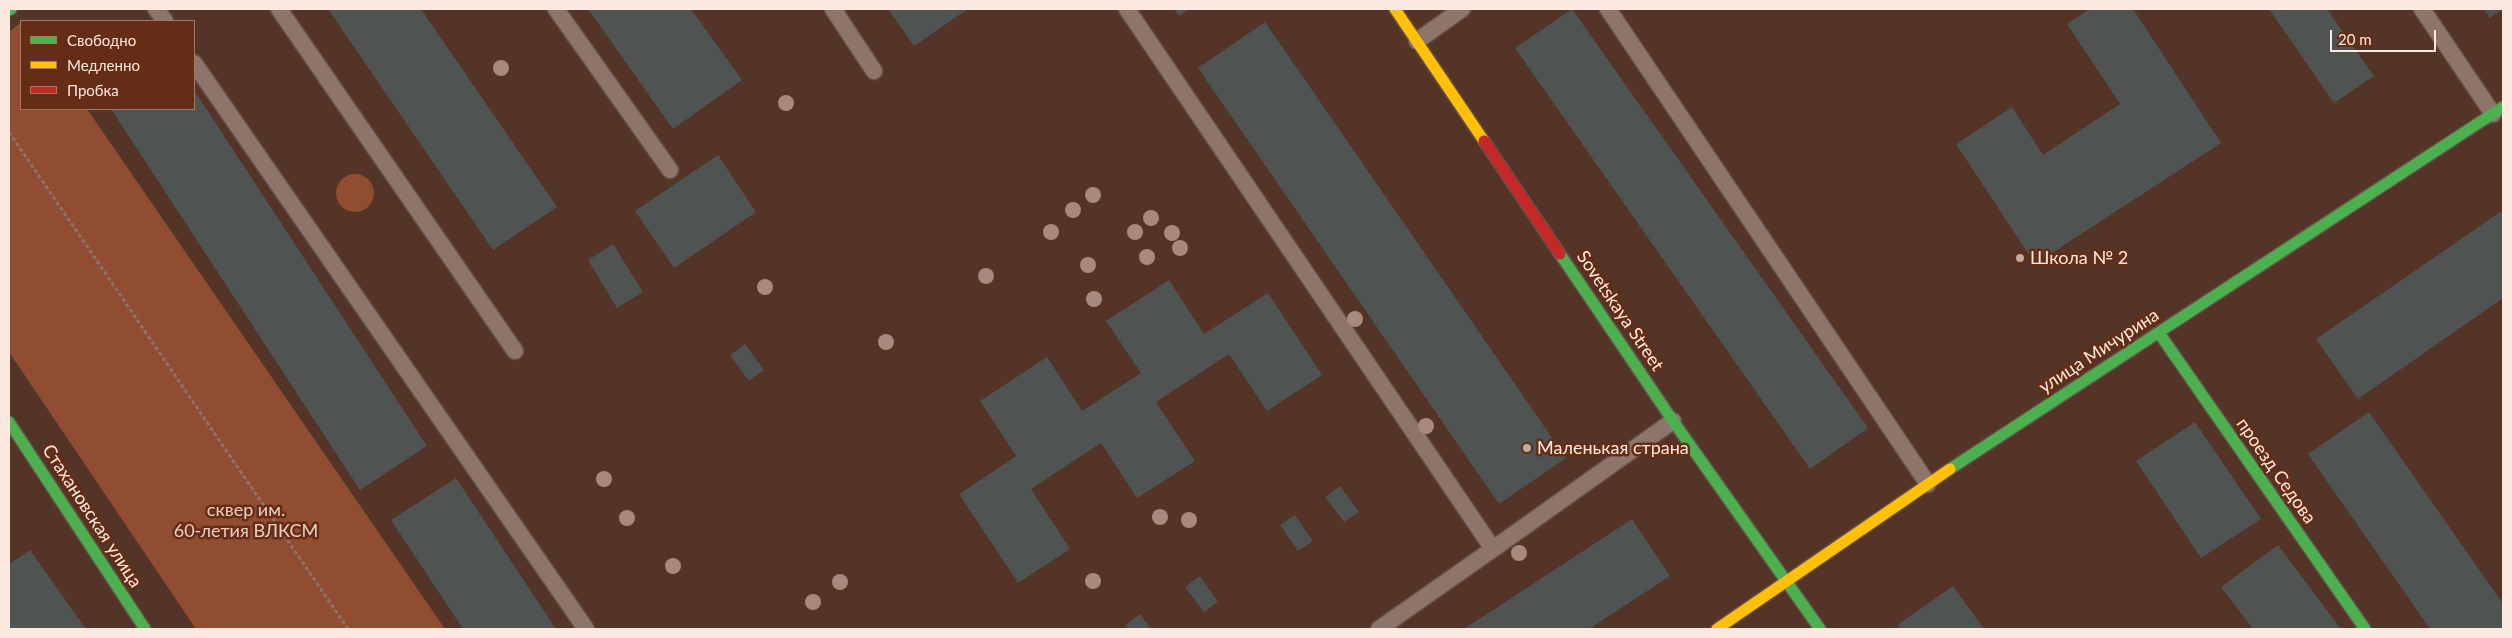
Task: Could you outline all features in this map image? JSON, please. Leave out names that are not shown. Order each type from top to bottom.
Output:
[{"type":"street","name":"Sovetskaya Street","points":[[1396,9],[1673,421],[1820,629]]},
{"type":"street","name":"улица Мичурина","points":[[1717,629],[1928,484],[2498,110]]},
{"type":"street","name":"проезд Седова","points":[[2159,333],[2365,629]]},
{"type":"street","name":"Стахановская улица","points":[[9,422],[145,629]]},
{"type":"lane","points":[[156,9],[164,20]]},
{"type":"lane","points":[[279,9],[515,350]]},
{"type":"lane","points":[[556,9],[670,170]]},
{"type":"lane","points":[[833,9],[874,71]]},
{"type":"lane","points":[[1127,9],[1493,549]]},
{"type":"lane","points":[[1417,41],[1462,9]]},
{"type":"lane","points":[[1608,9],[1928,484]]},
{"type":"lane","points":[[2422,9],[2498,110]]},
{"type":"lane","points":[[195,64],[586,629]]},
{"type":"lane","points":[[1379,629],[1673,421]]},
{"type":"path","points":[[9,132],[348,629]]},
{"type":"green space","name":"сквер им. 60-летия ВЛКСМ","points":[[20,23],[20,110],[88,110],[445,629],[196,629],[9,352],[9,32]]},
{"type":"green space","points":[[355,174],[362,175],[368,180],[373,186],[373,200],[368,206],[362,211],[355,212],[348,211],[342,206],[337,200],[336,193],[337,186],[342,180],[348,175]]},
{"type":"building","points":[[328,9],[421,9],[557,207],[493,250]]},
{"type":"building","points":[[588,9],[691,9],[742,80],[673,129]]},
{"type":"building","points":[[888,9],[968,9],[914,46]]},
{"type":"building","points":[[1174,9],[1190,9],[1179,16]]},
{"type":"building","points":[[1572,9],[1868,428],[1810,469],[1515,48]]},
{"type":"building","points":[[2090,9],[2133,9],[2221,143],[2035,264],[1956,144],[2012,107],[2043,155],[2120,104],[2067,24]]},
{"type":"building","points":[[2269,9],[2327,9],[2374,76],[2334,103]]},
{"type":"building","points":[[2484,9],[2503,9],[2490,18]]},
{"type":"building","points":[[1265,22],[1566,458],[1499,504],[1198,68]]},
{"type":"building","points":[[195,92],[427,446],[360,490],[112,110],[195,110]]},
{"type":"building","points":[[718,155],[756,212],[674,268],[635,211]]},
{"type":"building","points":[[2503,210],[2503,298],[2358,399],[2316,339]]},
{"type":"building","points":[[613,244],[643,292],[617,308],[588,260]]},
{"type":"building","points":[[1169,280],[1204,334],[1268,293],[1322,375],[1267,411],[1229,354],[1156,402],[1195,461],[1137,498],[1101,443],[1031,489],[1070,549],[1018,583],[959,494],[1016,456],[980,401],[1047,357],[1082,411],[1141,373],[1106,321]]},
{"type":"building","points":[[745,344],[764,370],[749,381],[730,355]]},
{"type":"building","points":[[2369,412],[2503,604],[2503,629],[2430,629],[2308,454]]},
{"type":"building","points":[[2195,422],[2261,519],[2201,558],[2136,461]]},
{"type":"building","points":[[456,478],[556,629],[463,629],[391,520]]},
{"type":"building","points":[[1340,486],[1359,512],[1344,522],[1325,497]]},
{"type":"building","points":[[1295,515],[1313,541],[1298,551],[1280,525]]},
{"type":"building","points":[[1632,519],[1670,576],[1589,629],[1464,629]]},
{"type":"building","points":[[2278,545],[2341,629],[2253,629],[2221,587]]},
{"type":"building","points":[[30,550],[86,629],[9,629],[9,564]]},
{"type":"building","points":[[1200,576],[1218,602],[1204,612],[1185,587]]},
{"type":"building","points":[[1953,586],[1984,629],[1900,629],[1897,625]]},
{"type":"building","points":[[1140,614],[1151,629],[1128,629],[1125,625]]},
{"type":"traffic: fast","points":[[1950,469],[2503,107]]},
{"type":"traffic: fast","points":[[1560,254],[1673,421],[1820,629]]},
{"type":"traffic: fast","points":[[2159,333],[2365,629]]},
{"type":"traffic: fast","points":[[9,422],[145,629]]},
{"type":"traffic: slow","points":[[1395,9],[1484,141]]},
{"type":"traffic: slow","points":[[1717,629],[1950,469]]},
{"type":"traffic: jam","points":[[1484,141],[1560,254]]},
{"type":"place","name":"Школа № 2","points":[[2020,258]]},
{"type":"place","name":"Маленькая страна","points":[[1527,448]]}]
